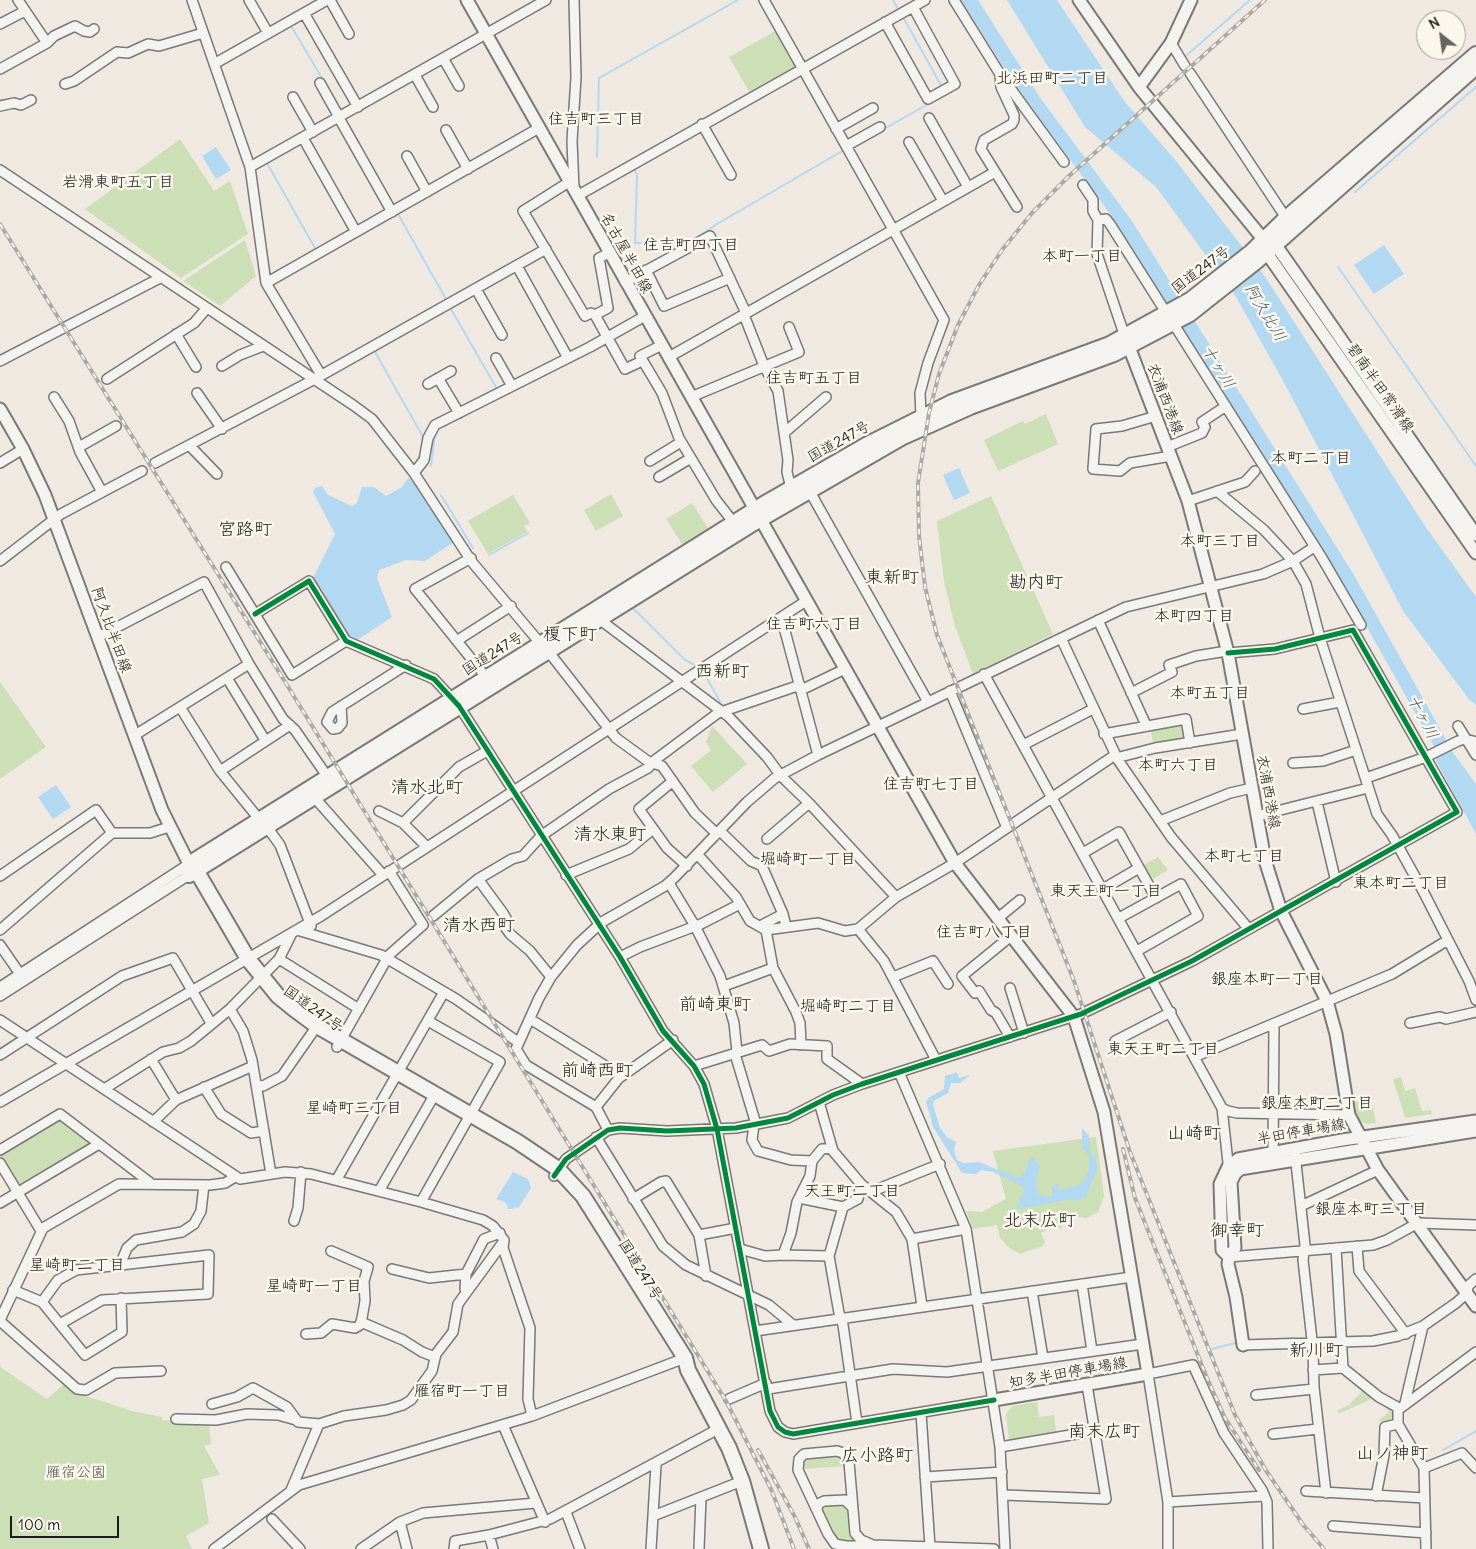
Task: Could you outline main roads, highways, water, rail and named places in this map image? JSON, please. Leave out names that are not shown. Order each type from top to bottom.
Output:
[{"type":"highway","name":"国道247号","points":[[1262,250],[1286,218],[1476,54]]},
{"type":"highway","name":"国道247号","points":[[263,823],[314,797],[455,703],[734,523],[757,515],[809,490],[926,426],[1127,342],[1172,318],[1196,303],[1262,250],[1476,67]]},
{"type":"highway","name":"国道247号","points":[[761,1549],[742,1481],[720,1428],[597,1215],[556,1172],[518,1142],[468,1118],[315,1029],[259,981],[244,961],[191,870],[263,823],[327,776],[455,703],[486,677],[599,619],[757,515],[791,488],[921,416],[952,402],[1127,342]]},
{"type":"main road","name":"名古屋半田線","points":[[467,0],[955,863],[1074,1017],[1104,1112],[1148,1374]]},
{"type":"main road","name":"碧南半田常滑線","points":[[1079,0],[1139,87],[1262,250],[1476,553]]},
{"type":"main road","points":[[1139,87],[1171,43],[1191,0]]},
{"type":"main road","name":"碧南半田常滑線","points":[[1262,250],[1322,306],[1339,336],[1476,535]]},
{"type":"main road","name":"衣浦西港線","points":[[1127,342],[1188,501],[1228,652],[1265,860],[1281,911],[1327,1001],[1336,1034],[1349,1115],[1378,1170],[1476,1306]]},
{"type":"main road","name":"阿久比半田線","points":[[0,409],[23,449],[54,520],[169,827],[191,870]]},
{"type":"main road","name":"半田停車場線","points":[[1273,1158],[1238,1159],[1222,1175],[1219,1195],[1222,1250],[1229,1257],[1235,1248],[1231,1182],[1234,1174],[1240,1169],[1273,1158],[1476,1121]]},
{"type":"main road","name":"半田停車場線","points":[[1363,1142],[1476,1131]]},
{"type":"main road","points":[[1229,1257],[1243,1345]]},
{"type":"main road","name":"知多半田停車場線","points":[[994,1400],[1148,1374]]},
{"type":"water","name":"十ヶ川","points":[[961,0],[978,0],[1041,99],[1132,221],[1354,575],[1454,754],[1476,784],[1476,834],[1436,761],[1438,755],[1435,748],[1324,551],[1108,211],[1015,85]]},
{"type":"water","name":"阿久比川","points":[[1007,0],[1057,0],[1125,102],[1176,161],[1264,275],[1425,526],[1476,597],[1476,705],[1468,698],[1403,611],[1287,388],[1236,297],[1157,188],[1085,127]]},
{"type":"water","points":[[216,147],[231,170],[216,179],[202,156]]},
{"type":"water","points":[[1384,245],[1404,274],[1374,294],[1354,265]]},
{"type":"water","points":[[959,468],[970,493],[954,500],[943,475]]},
{"type":"water","points":[[408,478],[411,479],[454,542],[425,561],[406,560],[379,570],[377,578],[392,617],[356,641],[347,633],[313,578],[335,534],[313,492],[315,488],[322,486],[328,495],[352,506],[357,503],[362,487],[374,487],[386,496],[402,487]]},
{"type":"water","points":[[56,785],[71,807],[53,819],[38,797]]},
{"type":"water","points":[[957,1072],[959,1078],[970,1075],[960,1083],[951,1083],[948,1093],[934,1101],[933,1104],[940,1128],[947,1137],[956,1142],[954,1150],[957,1160],[963,1163],[979,1162],[1018,1178],[1025,1173],[1029,1161],[1033,1157],[1040,1166],[1036,1179],[1038,1195],[1053,1197],[1052,1187],[1056,1183],[1059,1190],[1078,1186],[1085,1180],[1089,1170],[1089,1155],[1082,1147],[1082,1128],[1089,1136],[1090,1152],[1096,1158],[1097,1169],[1086,1196],[1079,1200],[1066,1200],[1019,1209],[1017,1207],[1024,1190],[1022,1186],[993,1172],[981,1170],[976,1174],[962,1173],[933,1127],[926,1102],[928,1098],[944,1089],[945,1076]]},
{"type":"water","points":[[513,1172],[528,1179],[531,1188],[519,1207],[507,1209],[508,1207],[505,1202],[496,1199]]},
{"type":"waterway","points":[[597,157],[599,78],[738,0]]},
{"type":"waterway","points":[[893,0],[898,9]]},
{"type":"waterway","points":[[1187,55],[1250,0]]},
{"type":"waterway","points":[[903,17],[942,87]]},
{"type":"waterway","points":[[290,24],[323,80]]},
{"type":"waterway","points":[[232,49],[262,32]]},
{"type":"waterway","points":[[1355,192],[1476,87]]},
{"type":"waterway","points":[[882,130],[930,103]]},
{"type":"waterway","points":[[692,241],[717,224],[844,150]]},
{"type":"waterway","points":[[267,163],[316,250]]},
{"type":"waterway","points":[[634,169],[637,174],[635,243],[688,243]]},
{"type":"waterway","points":[[398,214],[447,301]]},
{"type":"waterway","points":[[1338,267],[1476,466]]},
{"type":"waterway","points":[[451,309],[497,389]]},
{"type":"waterway","points":[[375,352],[423,437]]},
{"type":"waterway","points":[[572,361],[582,356]]},
{"type":"waterway","points":[[431,466],[435,434]]},
{"type":"waterway","points":[[441,495],[473,548]]},
{"type":"waterway","points":[[489,555],[528,533]]},
{"type":"waterway","points":[[633,608],[685,660],[697,666]]},
{"type":"waterway","points":[[704,673],[722,705]]},
{"type":"waterway","points":[[1212,1349],[1239,1342]]},
{"type":"waterway","points":[[1443,1450],[1476,1431]]},
{"type":"railway","points":[[1265,0],[1069,176],[1032,213],[1002,250],[979,285],[958,325],[939,374],[929,413],[918,483],[919,536],[925,587],[937,635],[1074,981],[1130,1152],[1235,1415],[1265,1469],[1304,1526]]},
{"type":"railway","points":[[0,224],[287,685],[726,1401],[771,1489],[794,1549]]},
{"type":"railway","points":[[1123,1149],[1135,1198],[1207,1378],[1225,1418],[1259,1470]]},
{"type":"railway","points":[[758,1450],[795,1517],[809,1549]]},
{"type":"railway","points":[[1300,1521],[1324,1549]]},
{"type":"district","name":"北浜田町二丁目","points":[[1052,78]]},
{"type":"district","name":"住吉町三丁目","points":[[596,119]]},
{"type":"district","name":"岩滑東町五丁目","points":[[118,182]]},
{"type":"district","name":"住吉町四丁目","points":[[691,245]]},
{"type":"district","name":"本町一丁目","points":[[1082,256]]},
{"type":"district","name":"住吉町五丁目","points":[[814,378]]},
{"type":"district","name":"本町二丁目","points":[[1311,458]]},
{"type":"district","name":"宮路町","points":[[245,530]]},
{"type":"district","name":"本町三丁目","points":[[1220,541]]},
{"type":"district","name":"東新町","points":[[892,578]]},
{"type":"district","name":"勘内町","points":[[1036,583]]},
{"type":"district","name":"本町四丁目","points":[[1194,616]]},
{"type":"district","name":"住吉町六丁目","points":[[814,624]]},
{"type":"district","name":"榎下町","points":[[570,635]]},
{"type":"district","name":"西新町","points":[[722,672]]},
{"type":"district","name":"本町五丁目","points":[[1210,693]]},
{"type":"district","name":"本町六丁目","points":[[1178,765]]},
{"type":"district","name":"住吉町七丁目","points":[[931,784]]},
{"type":"district","name":"清水北町","points":[[427,788]]},
{"type":"district","name":"清水東町","points":[[610,835]]},
{"type":"district","name":"本町七丁目","points":[[1244,856]]},
{"type":"district","name":"堀崎町一丁目","points":[[808,859]]},
{"type":"district","name":"東本町二丁目","points":[[1401,883]]},
{"type":"district","name":"東天王町一丁目","points":[[1106,891]]},
{"type":"district","name":"清水西町","points":[[479,926]]},
{"type":"district","name":"住吉町八丁目","points":[[984,932]]},
{"type":"district","name":"銀座本町一丁目","points":[[1267,979]]},
{"type":"district","name":"前崎東町","points":[[715,1005]]},
{"type":"district","name":"堀崎町二丁目","points":[[848,1006]]},
{"type":"district","name":"東天王町二丁目","points":[[1163,1049]]},
{"type":"district","name":"前崎西町","points":[[597,1071]]},
{"type":"district","name":"銀座本町二丁目","points":[[1317,1103]]},
{"type":"district","name":"星崎町三丁目","points":[[354,1108]]},
{"type":"district","name":"山崎町","points":[[1194,1134]]},
{"type":"district","name":"天王町二丁目","points":[[852,1191]]},
{"type":"district","name":"銀座本町三丁目","points":[[1371,1209]]},
{"type":"district","name":"北末広町","points":[[1040,1221]]},
{"type":"district","name":"御幸町","points":[[1237,1231]]},
{"type":"district","name":"星崎町二丁目","points":[[77,1265]]},
{"type":"district","name":"星崎町一丁目","points":[[314,1286]]},
{"type":"district","name":"新川町","points":[[1316,1351]]},
{"type":"district","name":"雁宿町一丁目","points":[[462,1391]]},
{"type":"district","name":"南末広町","points":[[1104,1432]]},
{"type":"district","name":"山ノ神町","points":[[1392,1454]]},
{"type":"district","name":"広小路町","points":[[877,1456]]},
{"type":"park label","name":"雁宿公園","points":[[76,1473]]}]
